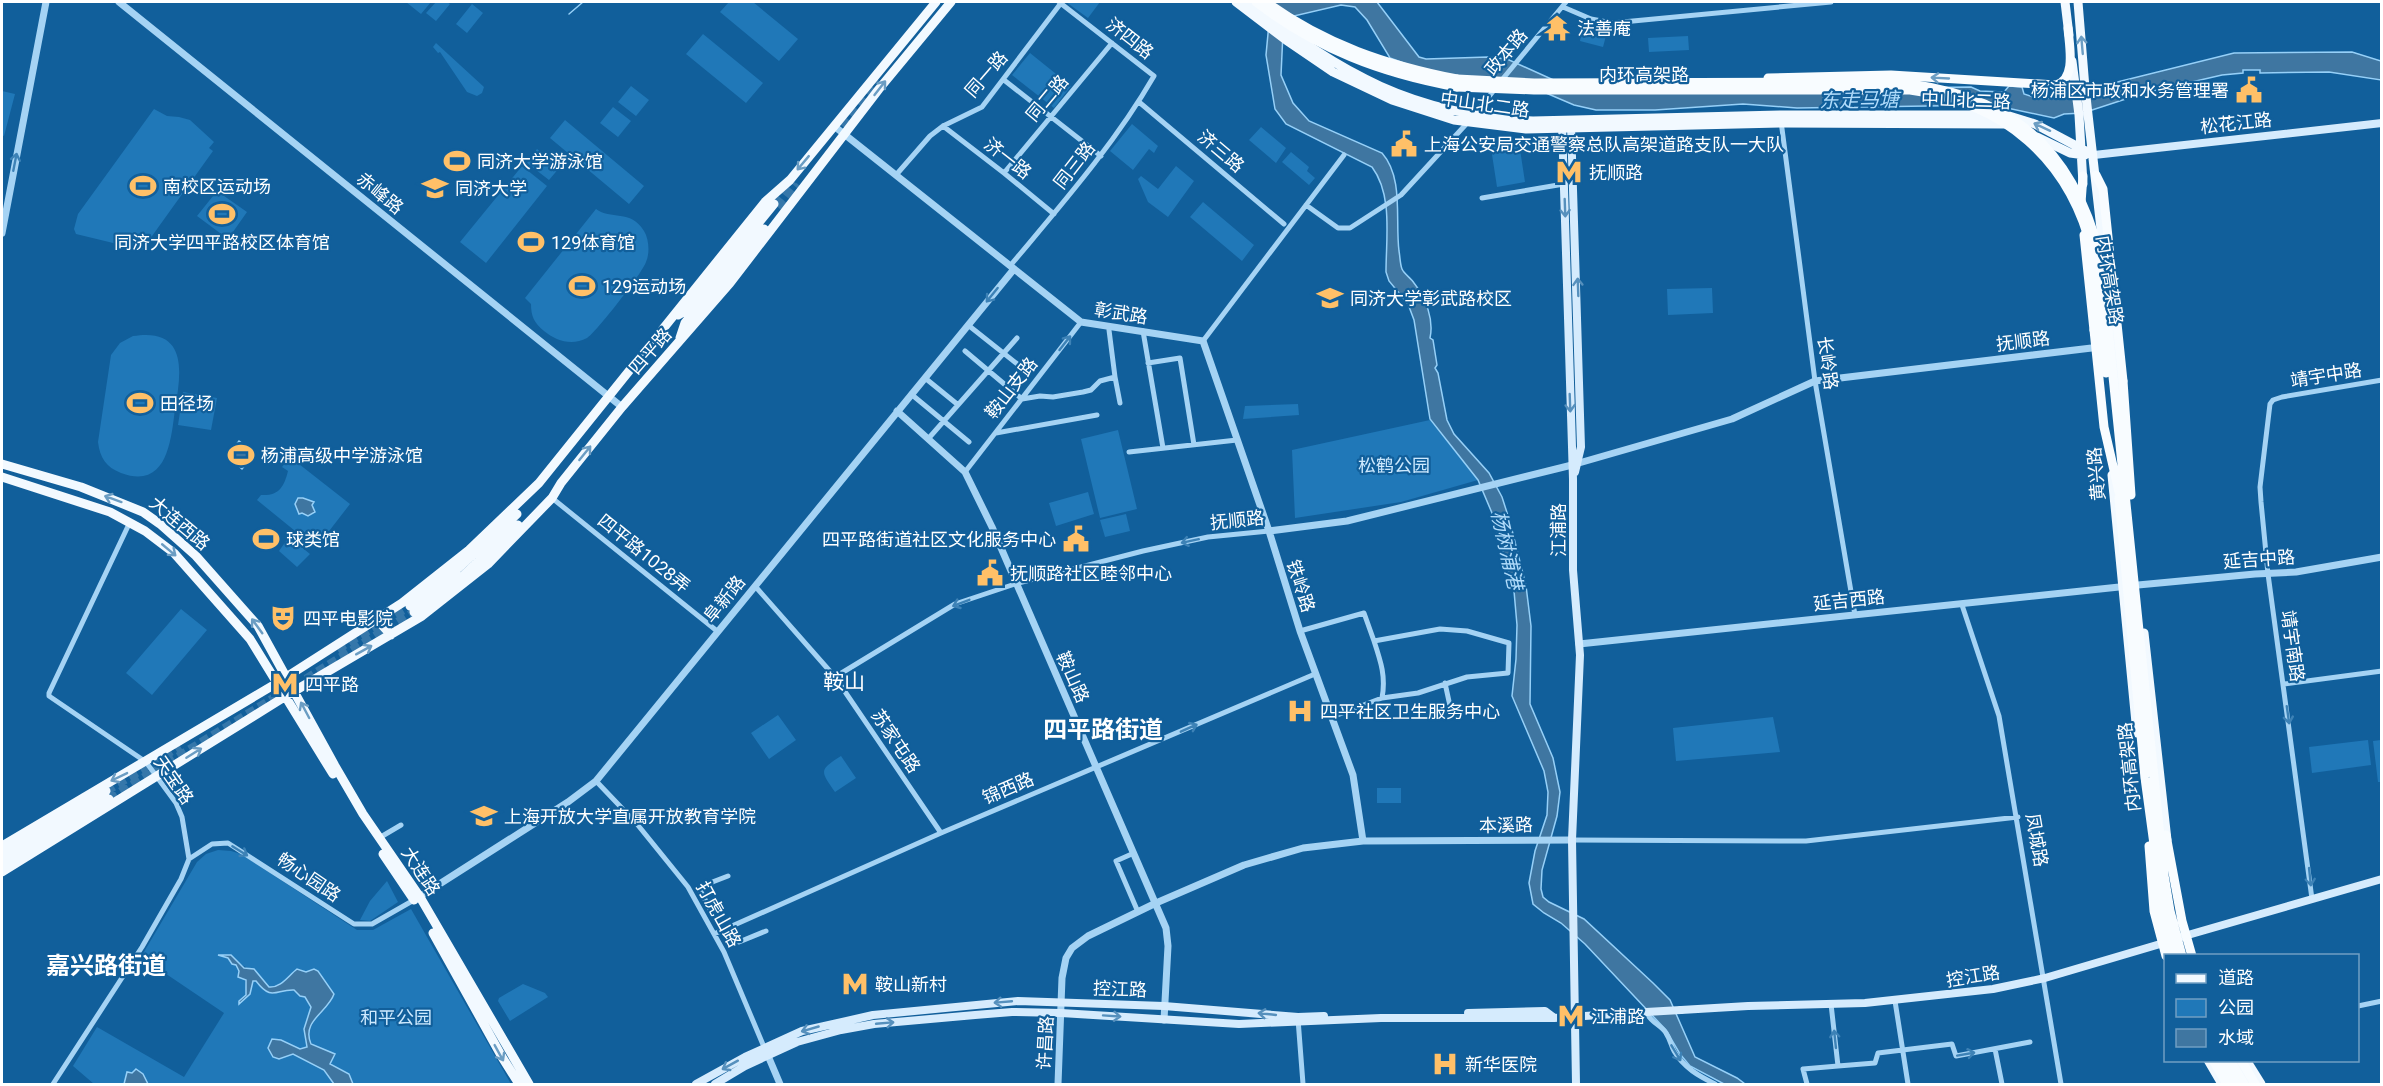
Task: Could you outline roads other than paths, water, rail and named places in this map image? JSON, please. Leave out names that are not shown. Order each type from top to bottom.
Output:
[{"type":"highway","name":"内环高架路","points":[[1256,2],[1290,26],[1343,55],[1405,76],[1456,87],[1534,90],[1910,90],[1961,101],[1998,118],[2030,141],[2055,169],[2079,208],[2093,254],[2119,492],[2145,778],[2151,885],[2154,911],[2168,954]]},
{"type":"highway","name":"内环高架路","points":[[1266,2],[1340,46],[1373,59],[1431,74],[1472,81],[1890,82],[1939,88],[1980,101],[2000,111],[2037,140],[2058,161],[2078,193],[2093,226],[2101,259],[2164,875],[2170,911],[2181,954]]},
{"type":"highway","points":[[1642,83],[1663,80],[1860,75],[2056,85],[2067,78],[2069,69],[2068,28]]},
{"type":"highway","points":[[2096,175],[2103,189],[2129,445],[2131,555]]},
{"type":"highway","points":[[2083,176],[2081,208],[2094,330],[2106,434],[2119,492]]},
{"type":"highway","points":[[2151,746],[2174,881],[2190,954]]},
{"type":"highway","points":[[2214,1062],[2231,1084]]},
{"type":"highway","points":[[2221,1062],[2231,1084]]},
{"type":"highway","points":[[2231,1062],[2244,1084]]},
{"type":"highway","points":[[2242,1062],[2255,1084]]},
{"type":"main road","points":[[777,205],[790,180],[936,2]]},
{"type":"main road","points":[[777,205],[845,135],[951,2]]},
{"type":"main road","name":"中山北二路","points":[[1236,2],[1286,36],[1376,85],[1498,127],[2002,115],[2035,124],[2082,152],[2094,155]]},
{"type":"main road","name":"中山北二路","points":[[1249,2],[1267,21]]},
{"type":"main road","name":"黄兴路","points":[[2066,2],[2068,28],[2083,114],[2094,155],[2138,585],[2171,877],[2183,937],[2189,954]]},
{"type":"main road","name":"黄兴路","points":[[2078,2],[2080,89]]},
{"type":"main road","name":"黄兴路","points":[[2083,114],[2083,176],[2134,715],[2143,763],[2156,893],[2168,954]]},
{"type":"main road","name":"松花江路","points":[[2094,155],[2382,123]]},
{"type":"main road","name":"江浦路","points":[[1567,124],[1581,435],[1581,449],[1575,464],[1573,479],[1573,570],[1579,644],[1572,840],[1573,1016],[1576,1084]]},
{"type":"main road","name":"四平路","points":[[2,846],[277,683],[424,587],[469,550],[539,483],[672,319],[687,310],[777,205]]},
{"type":"main road","name":"四平路","points":[[2,872],[286,696],[391,635],[447,598],[488,564],[552,498],[561,483],[622,407],[678,343],[686,323],[777,205]]},
{"type":"main road","name":"大连西路","points":[[2,464],[81,487],[133,506],[160,524],[196,556],[258,626],[286,677]]},
{"type":"main road","name":"大连西路","points":[[2,477],[95,506],[130,521],[174,553],[250,639],[286,696]]},
{"type":"main road","points":[[539,483],[527,504],[502,530],[412,609],[464,575],[561,483]]},
{"type":"main road","points":[[382,615],[381,624],[391,635]]},
{"type":"main road","name":"大连路","points":[[286,677],[296,691],[335,766],[529,1084]]},
{"type":"main road","name":"大连路","points":[[286,696],[358,816],[417,899],[502,1057],[519,1084]]},
{"type":"main road","points":[[2,856],[108,795],[2,864]]},
{"type":"main road","name":"控江路","points":[[715,1084],[745,1066],[769,1057],[797,1042],[841,1030],[874,1024],[1012,1012],[1239,1024],[1381,1018],[1554,1018],[1895,1001],[1994,989],[2045,978],[2382,879]]},
{"type":"main road","name":"控江路","points":[[696,1084],[764,1047],[802,1031],[873,1015],[948,1004],[1018,1001],[1164,1006],[1298,1020]]},
{"type":"main road","points":[[2209,1062],[2222,1084]]},
{"type":"main road","points":[[2237,1062],[2250,1084]]},
{"type":"main road","points":[[2247,1062],[2261,1084]]},
{"type":"street","points":[[2,233],[46,2]]},
{"type":"street","name":"赤峰路","points":[[119,2],[622,407]]},
{"type":"street","name":"济四路","points":[[1060,2],[1154,76]]},
{"type":"street","name":"同一路","points":[[896,175],[930,136],[943,126],[982,107],[1060,2]]},
{"type":"street","points":[[1565,4],[1591,19],[1612,22],[1831,2]]},
{"type":"street","name":"政本路","points":[[1306,205],[1341,229],[1350,228],[1401,195],[1471,118],[1565,4]]},
{"type":"street","name":"同二路","points":[[1004,172],[1112,43]]},
{"type":"street","name":"同三路","points":[[1012,267],[1101,156],[1139,102],[1154,76]]},
{"type":"street","points":[[1004,80],[1101,156]]},
{"type":"street","name":"济三路","points":[[1139,102],[1284,224]]},
{"type":"street","name":"长岭路","points":[[1781,119],[1815,381],[1855,615]]},
{"type":"street","name":"彰武路","points":[[834,126],[1081,322],[1203,340]]},
{"type":"street","name":"济一路","points":[[943,126],[1004,172],[1054,214]]},
{"type":"street","points":[[1203,340],[1344,155]]},
{"type":"street","points":[[1482,198],[1564,184]]},
{"type":"street","name":"阜新路","points":[[417,899],[568,802],[596,781],[968,325],[1012,267]]},
{"type":"street","name":"鞍山支路","points":[[965,472],[1081,322]]},
{"type":"street","points":[[968,325],[1021,367]]},
{"type":"street","points":[[1109,330],[1120,404]]},
{"type":"street","points":[[1143,331],[1163,448]]},
{"type":"street","points":[[928,439],[1017,338]]},
{"type":"street","name":"铁岭路","points":[[1203,340],[1269,531],[1300,631],[1353,776],[1363,841]]},
{"type":"street","name":"抚顺路","points":[[835,677],[955,604],[1015,584],[1142,549],[1208,537],[1347,521],[1575,464],[1732,419],[1815,381],[2115,345]]},
{"type":"street","points":[[965,351],[1022,399],[1040,396],[1053,398],[1083,392],[1091,390],[1100,381],[1115,376]]},
{"type":"street","points":[[1149,363],[1180,358],[1194,445]]},
{"type":"street","points":[[924,378],[957,404]]},
{"type":"street","name":"靖宇中路","points":[[2276,399],[2382,380]]},
{"type":"street","points":[[911,394],[969,442]]},
{"type":"street","name":"靖宇南路","points":[[2276,399],[2270,404],[2260,487],[2268,574],[2312,899]]},
{"type":"street","name":"鞍山路","points":[[897,411],[965,472],[1097,767],[1166,928],[1168,946],[1164,1020]]},
{"type":"street","points":[[996,433],[1097,415]]},
{"type":"street","points":[[1129,452],[1236,440]]},
{"type":"street","name":"四平路1028弄","points":[[552,498],[717,631]]},
{"type":"street","name":"天宝路","points":[[130,521],[48,693],[52,701],[76,713],[146,762],[173,798],[182,817],[189,859]]},
{"type":"street","name":"延吉中路","points":[[2122,587],[2330,568],[2382,557]]},
{"type":"street","name":"苏家屯路","points":[[755,586],[835,677],[941,833]]},
{"type":"street","name":"延吉西路","points":[[1579,644],[2122,587]]},
{"type":"street","name":"凤城路","points":[[1962,605],[1999,716],[2018,817],[2061,1084]]},
{"type":"street","points":[[1300,631],[1364,613],[1384,676],[1382,698]]},
{"type":"street","points":[[1332,717],[1382,698],[1418,693],[1467,677],[1508,673],[1509,643],[1467,631],[1440,629],[1374,641]]},
{"type":"street","points":[[2284,684],[2382,671]]},
{"type":"street","name":"锦西路","points":[[714,934],[1239,704],[1315,674]]},
{"type":"street","points":[[1445,683],[1450,706]]},
{"type":"street","name":"打虎山路","points":[[596,781],[637,824],[688,887],[724,952],[780,1084]]},
{"type":"street","name":"本溪路","points":[[1061,1002],[1064,968],[1072,948],[1088,936],[1156,903],[1244,865],[1304,848],[1363,841],[1806,841],[2018,817]]},
{"type":"street","points":[[379,838],[401,825]]},
{"type":"street","name":"畅心园路","points":[[189,859],[212,844],[228,843],[354,924],[372,924],[417,899]]},
{"type":"street","points":[[1134,853],[1116,861],[1138,912]]},
{"type":"street","points":[[53,1084],[142,947],[181,879],[189,859]]},
{"type":"street","points":[[710,909],[700,890],[702,886],[728,876]]},
{"type":"street","points":[[731,927],[739,942],[766,931]]},
{"type":"street","points":[[1895,1001],[1908,1084]]},
{"type":"street","points":[[2359,1006],[2382,1001]]},
{"type":"street","name":"许昌路","points":[[1058,1084],[1061,1002]]},
{"type":"street","points":[[1831,1004],[1838,1066]]},
{"type":"street","points":[[1646,1012],[1651,1020],[1666,1033],[1674,1052],[1684,1064],[1699,1076],[1715,1084]]},
{"type":"street","points":[[1298,1020],[1304,1084]]},
{"type":"street","points":[[1807,1084],[1803,1069],[1875,1063],[1878,1053],[1952,1044],[1956,1056],[2030,1042]]},
{"type":"street","points":[[1995,1049],[2002,1084]]},
{"type":"water","points":[[1271,2],[1377,2],[1419,57],[1426,59],[1488,57],[1507,59],[1580,92],[1971,87],[1980,91],[2004,92],[2009,86],[2022,87],[2024,94],[2036,98],[2053,98],[2234,53],[2352,52],[2381,61],[2381,80],[2329,72],[2260,73],[2260,70],[2243,70],[2243,73],[2222,75],[2144,93],[2083,113],[2064,114],[2054,118],[1993,105],[1797,108],[1743,104],[1655,110],[1596,110],[1574,105],[1532,87],[1431,73],[1390,58],[1367,20],[1355,7],[1341,5],[1294,16],[1284,11],[1281,75],[1293,103],[1309,121],[1382,153],[1389,163],[1396,187],[1401,265],[1403,271],[1418,289],[1428,309],[1431,324],[1430,338],[1433,340],[1437,365],[1435,368],[1447,420],[1454,434],[1489,473],[1502,497],[1510,522],[1526,586],[1531,626],[1530,704],[1553,758],[1560,792],[1557,816],[1542,870],[1543,897],[1584,919],[1670,1000],[1695,1057],[1745,1084],[1724,1084],[1690,1066],[1666,1030],[1585,944],[1561,923],[1533,904],[1529,883],[1535,851],[1547,815],[1548,792],[1544,771],[1512,696],[1517,625],[1514,591],[1492,513],[1478,480],[1430,419],[1414,320],[1408,304],[1389,281],[1386,272],[1387,217],[1379,178],[1372,167],[1286,124],[1275,109],[1266,55]]},
{"type":"water","name":"杨浦高级中学游泳馆","points":[[239,441],[255,453],[242,469],[227,456]]},
{"type":"water","points":[[298,498],[314,502],[312,505],[315,512],[308,516],[299,514],[295,504]]},
{"type":"water","points":[[218,955],[231,955],[244,968],[254,969],[269,987],[281,984],[297,969],[306,972],[314,969],[318,971],[334,994],[312,1023],[309,1036],[311,1044],[335,1054],[330,1064],[349,1074],[353,1084],[334,1084],[324,1070],[293,1054],[279,1059],[273,1057],[268,1048],[272,1039],[281,1040],[300,1049],[307,1047],[304,1029],[311,1007],[305,997],[300,996],[294,990],[270,993],[256,981],[253,981],[250,994],[239,1004],[239,1001],[246,995],[246,980],[238,977],[239,971],[236,965],[232,964],[228,958]]},
{"type":"water","points":[[136,1069],[143,1074],[148,1084],[124,1084],[127,1072],[132,1073]]},
{"type":"waterway","points":[[569,14],[583,2]]},
{"type":"tunnel","points":[[841,125],[878,80]]},
{"type":"tunnel","points":[[774,204],[793,181]]},
{"type":"tunnel","points":[[780,209],[800,186]]},
{"type":"tunnel","points":[[337,649],[410,606]]},
{"type":"tunnel","points":[[306,679],[414,612]]},
{"type":"tunnel","points":[[109,799],[279,695]]},
{"type":"tunnel","points":[[106,791],[180,746]]},
{"type":"place","name":"法善庵","points":[[1557,28]]},
{"type":"place","name":"杨浦区市政和水务管理署","points":[[2249,90]]},
{"type":"place","name":"上海公安局交通警察总队高架道路支队一大队","points":[[1404,144]]},
{"type":"place","name":"同济大学游泳馆","points":[[457,161]]},
{"type":"place","name":"抚顺路","points":[[1569,172]]},
{"type":"place","name":"南校区运动场","points":[[143,186]]},
{"type":"place","name":"同济大学","points":[[435,188]]},
{"type":"place","name":"同济大学四平路校区体育馆","points":[[222,214]]},
{"type":"place","name":"129体育馆","points":[[531,242]]},
{"type":"place","name":"129运动场","points":[[582,286]]},
{"type":"place","name":"同济大学彰武路校区","points":[[1330,298]]},
{"type":"place","name":"田径场","points":[[140,403]]},
{"type":"place","name":"杨浦高级中学游泳馆","points":[[241,455]]},
{"type":"place","name":"球类馆","points":[[266,539]]},
{"type":"place","name":"四平路街道社区文化服务中心","points":[[1076,539]]},
{"type":"place","name":"抚顺路社区睦邻中心","points":[[990,573]]},
{"type":"place","name":"四平电影院","points":[[283,618]]},
{"type":"place","name":"四平路","points":[[285,684]]},
{"type":"place","name":"四平社区卫生服务中心","points":[[1300,711]]},
{"type":"place","name":"上海开放大学直属开放教育学院","points":[[484,816]]},
{"type":"place","name":"鞍山新村","points":[[855,984]]},
{"type":"place","name":"江浦路","points":[[1571,1016]]},
{"type":"place","name":"新华医院","points":[[1445,1064]]},
{"type":"district","name":"鞍山","points":[[844,682]]},
{"type":"district","name":"四平路街道","points":[[1103,730]]},
{"type":"district","name":"嘉兴路街道","points":[[106,966]]},
{"type":"water label","name":"东走马塘","points":[[1859,100]]},
{"type":"water label","name":"杨树浦港","points":[[1507,550]]},
{"type":"park label","name":"松鹤公园","points":[[1394,465]]},
{"type":"park label","name":"和平公园","points":[[396,1017]]}]
